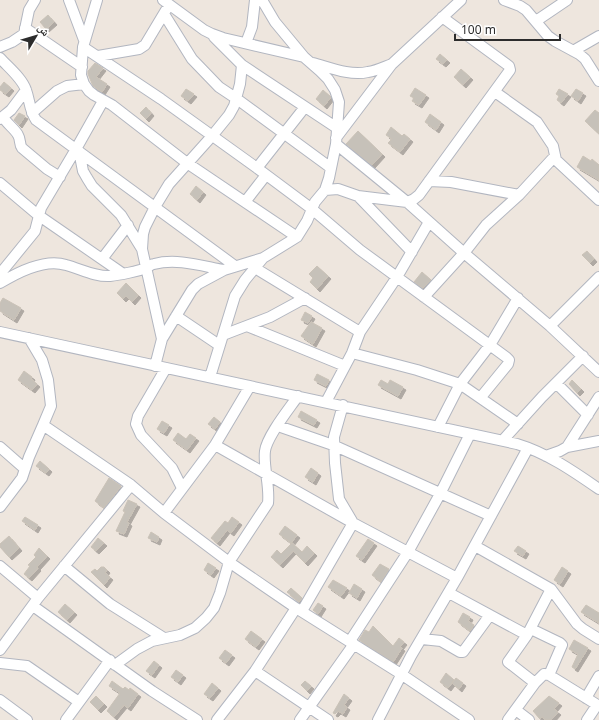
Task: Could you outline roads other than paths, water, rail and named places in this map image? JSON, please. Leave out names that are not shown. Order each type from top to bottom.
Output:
[{"type":"street","points":[[0,47],[24,34],[29,10],[34,0]]},
{"type":"street","points":[[69,0],[83,43],[98,56],[161,98],[257,168],[312,209],[360,250],[506,357],[509,360],[508,364],[481,397]]},
{"type":"street","points":[[97,0],[83,43],[81,75],[84,84],[94,96],[112,105],[188,163],[297,238]]},
{"type":"street","points":[[246,43],[252,27],[255,0]]},
{"type":"street","points":[[155,366],[162,339],[188,295],[198,284],[224,270],[263,258],[297,238],[315,202],[325,190],[331,168],[336,137],[339,102],[335,90],[328,79],[307,60],[275,22],[262,0]]},
{"type":"street","points":[[336,137],[392,64],[461,0]]},
{"type":"street","points":[[504,0],[526,10],[548,36],[585,59],[599,82]]},
{"type":"street","points":[[536,21],[567,0]]},
{"type":"street","points":[[98,56],[139,49],[145,45],[164,14],[166,2],[212,34],[242,65],[305,107],[429,222],[550,326],[599,372]]},
{"type":"street","points":[[164,14],[188,53],[204,73],[219,87],[237,98],[331,168]]},
{"type":"street","points":[[325,190],[338,188],[358,196],[407,202],[414,199],[420,195],[510,70],[509,66],[442,17]]},
{"type":"street","points":[[25,28],[82,67]]},
{"type":"street","points":[[212,34],[349,73],[358,74],[369,72],[392,64]]},
{"type":"street","points":[[573,51],[599,36]]},
{"type":"street","points":[[0,58],[20,80],[26,90],[32,113],[36,120],[235,266]]},
{"type":"street","points":[[142,249],[143,234],[155,207],[169,184],[229,115],[237,98],[242,65]]},
{"type":"street","points":[[32,113],[57,91],[67,86],[84,84]]},
{"type":"street","points":[[26,90],[11,110],[2,118],[18,134],[20,138],[19,144],[22,148],[47,169],[60,177]]},
{"type":"street","points":[[495,92],[537,122],[553,146],[555,156],[559,163],[599,200]]},
{"type":"street","points":[[0,274],[35,231],[41,208],[78,150],[103,101]]},
{"type":"street","points":[[257,168],[305,107]]},
{"type":"street","points":[[78,150],[83,171],[92,186],[121,215],[142,249],[162,339]]},
{"type":"street","points":[[424,297],[464,253],[486,225],[519,195],[555,156]]},
{"type":"street","points":[[245,202],[266,175]]},
{"type":"street","points":[[430,181],[451,182],[519,195]]},
{"type":"street","points":[[0,183],[38,215],[122,273]]},
{"type":"street","points":[[358,196],[412,252]]},
{"type":"street","points":[[326,402],[352,353],[360,332],[397,277],[429,222]]},
{"type":"street","points":[[102,259],[128,225]]},
{"type":"street","points":[[210,377],[235,296],[245,280],[263,258]]},
{"type":"street","points":[[0,283],[39,265],[53,263],[64,264],[96,275],[110,276],[147,268],[154,264],[174,262],[224,270]]},
{"type":"street","points":[[255,268],[360,332]]},
{"type":"street","points":[[550,326],[599,277]]},
{"type":"street","points":[[223,335],[279,313],[305,298]]},
{"type":"street","points":[[438,427],[460,384],[490,345],[518,298]]},
{"type":"street","points":[[176,316],[219,345]]},
{"type":"street","points":[[247,326],[345,366]]},
{"type":"street","points":[[0,332],[502,440],[528,448],[546,456],[599,488]]},
{"type":"street","points":[[0,507],[22,478],[29,457],[51,406],[48,380],[42,360],[29,338]]},
{"type":"street","points":[[352,353],[417,370],[460,384],[481,397],[518,424]]},
{"type":"street","points":[[502,440],[583,356]]},
{"type":"street","points":[[166,368],[138,416],[136,424],[141,435],[168,462],[182,488]]},
{"type":"street","points":[[556,383],[588,415]]},
{"type":"street","points":[[164,513],[215,445],[250,386]]},
{"type":"street","points":[[66,720],[112,663],[147,644],[164,638],[180,635],[195,628],[214,608],[220,593],[228,562],[268,503],[269,494],[265,452],[267,442],[298,396]]},
{"type":"street","points":[[567,447],[599,397]]},
{"type":"street","points":[[343,406],[334,437],[334,445],[339,499],[353,523]]},
{"type":"street","points":[[44,425],[131,485],[164,513],[228,562],[299,610],[401,674],[469,720]]},
{"type":"street","points":[[278,426],[334,445],[491,516]]},
{"type":"street","points":[[300,720],[352,643],[408,552],[440,494],[470,434]]},
{"type":"street","points":[[546,456],[567,447],[599,441]]},
{"type":"street","points":[[215,445],[353,523],[457,578]]},
{"type":"street","points":[[0,447],[25,469]]},
{"type":"street","points":[[378,720],[401,674],[449,593],[528,448]]},
{"type":"street","points":[[0,650],[35,602],[131,485]]},
{"type":"street","points":[[217,720],[299,610],[353,523]]},
{"type":"street","points":[[475,546],[551,589],[577,624],[599,639]]},
{"type":"street","points":[[0,566],[35,602],[112,663],[197,720]]},
{"type":"street","points":[[64,566],[110,604],[164,638]]},
{"type":"street","points":[[535,683],[508,662],[529,632],[551,589]]},
{"type":"street","points":[[449,593],[490,615],[529,632],[560,643],[562,645],[549,675]]},
{"type":"street","points":[[422,638],[441,641],[460,652],[463,652],[490,615]]},
{"type":"street","points":[[0,663],[27,666],[79,702]]},
{"type":"street","points":[[255,671],[328,720]]},
{"type":"street","points":[[508,720],[535,683],[544,674],[549,675],[598,705],[586,720]]},
{"type":"street","points":[[586,698],[599,676]]},
{"type":"street","points":[[0,700],[27,720]]},
{"type":"street","points":[[516,710],[529,720]]}]
